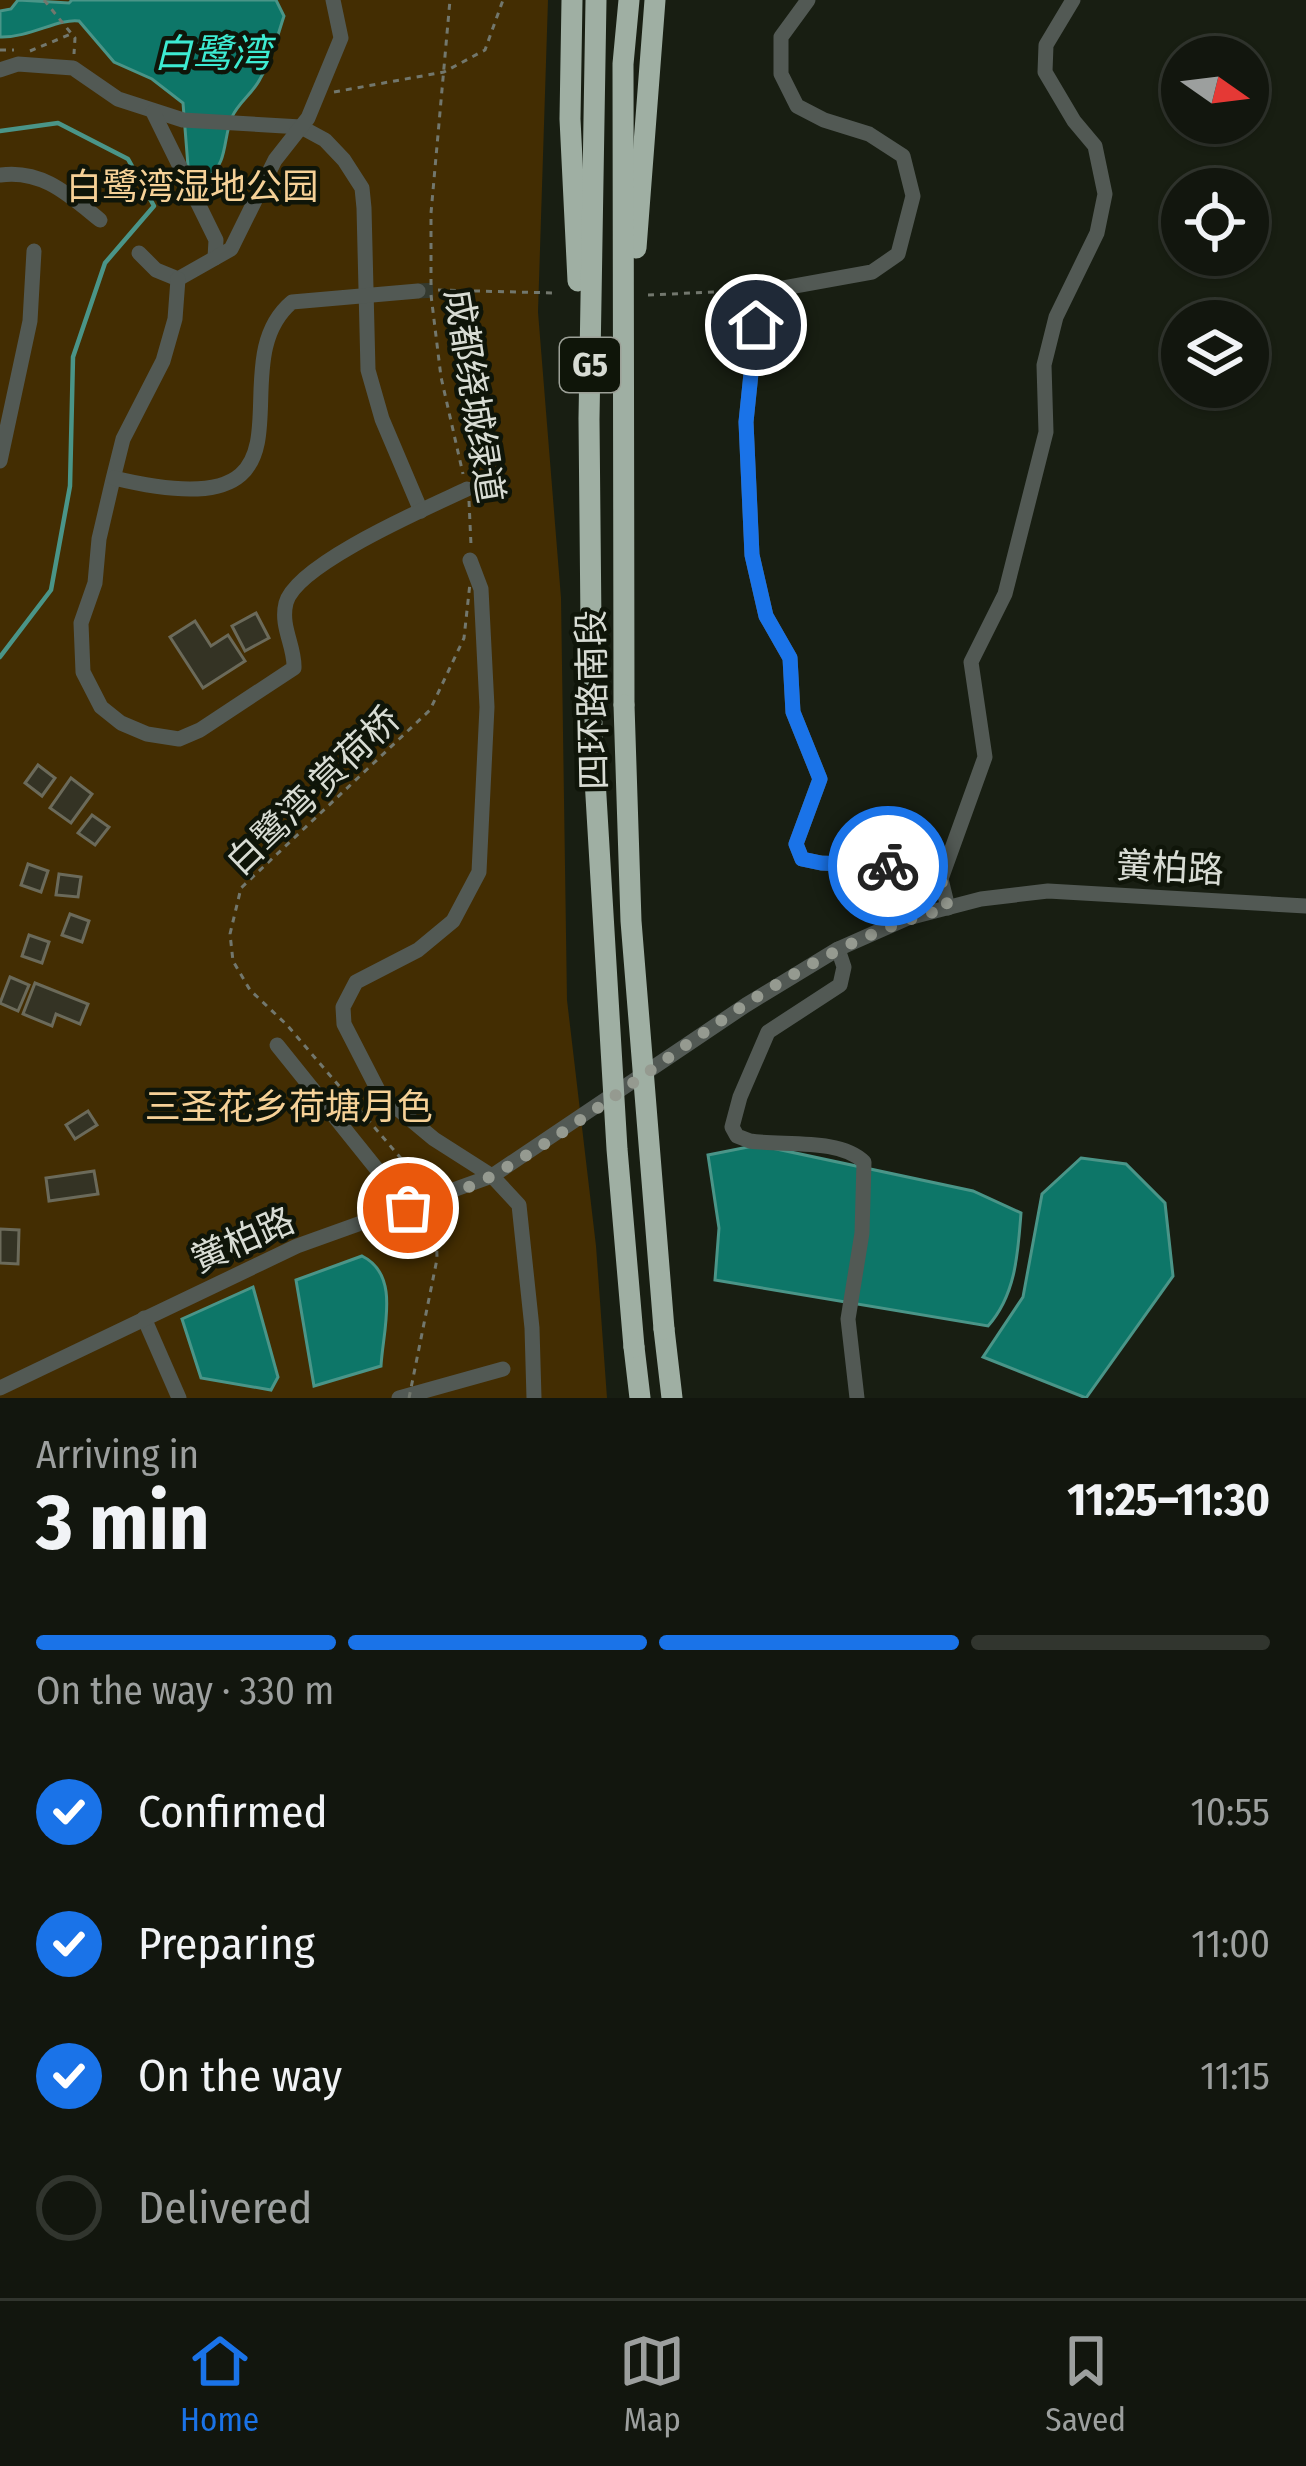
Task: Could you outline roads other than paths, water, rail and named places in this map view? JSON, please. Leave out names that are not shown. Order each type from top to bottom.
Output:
[{"type":"highway","points":[[572,0],[570,119],[590,498]]},
{"type":"highway","name":"四环路南段","points":[[596,0],[592,729],[617,1149],[640,1398]]},
{"type":"highway","name":"四环路南段","points":[[629,0],[623,64],[624,705],[631,921],[672,1398]]},
{"type":"highway","points":[[624,416],[655,0]]},
{"type":"street","points":[[178,279],[231,249],[275,160],[320,95],[341,38],[334,0]]},
{"type":"street","points":[[808,0],[782,37],[781,74],[797,106],[869,134],[903,156],[913,196],[898,254],[872,272],[778,289],[756,325],[746,422],[752,555],[766,616],[790,658],[793,712],[820,779],[796,844],[802,859],[904,868],[941,879]]},
{"type":"street","points":[[948,908],[941,879],[985,757],[971,662],[1005,594],[1046,432],[1043,365],[1056,317],[1096,233],[1105,194],[1095,146],[1045,72],[1046,45],[1072,0]]},
{"type":"street","points":[[0,70],[18,64],[74,68],[118,99],[183,121],[301,127],[325,140],[362,188],[368,370],[382,419],[421,512]]},
{"type":"street","points":[[153,112],[216,240],[215,258]]},
{"type":"street","points":[[0,175],[22,172],[57,186],[100,220]]},
{"type":"street","points":[[0,461],[30,321],[34,250]]},
{"type":"street","points":[[139,253],[156,269],[178,279]]},
{"type":"street","points":[[178,279],[175,319],[163,361],[123,439],[99,538],[95,583],[81,623],[82,672],[91,693],[111,715],[164,738],[179,739],[200,730],[294,668],[285,632],[286,600],[298,586],[375,532],[466,490]]},
{"type":"street","points":[[113,478],[162,489],[218,486],[242,472],[258,452],[268,331],[280,313],[292,302],[418,291]]},
{"type":"street","points":[[470,560],[481,589],[487,707],[479,872],[452,921],[418,950],[356,982],[344,1007],[344,1024],[380,1094],[434,1139],[492,1176],[519,1205],[534,1398]]},
{"type":"street","name":"黉柏路","points":[[0,1388],[297,1246],[492,1176],[746,1005],[838,949],[908,918],[981,899],[1048,891],[1306,906]]},
{"type":"street","points":[[838,949],[844,967],[840,985],[768,1032],[732,1127],[737,1136],[750,1142],[835,1148],[854,1152],[864,1162],[862,1233],[848,1319],[857,1398]]},
{"type":"street","points":[[277,1045],[408,1208]]},
{"type":"street","points":[[143,1318],[179,1398]]},
{"type":"street","points":[[399,1398],[503,1369]]},
{"type":"water","name":"白鹭湾","points":[[18,0],[276,0],[284,16],[264,71],[235,112],[222,158],[208,177],[188,166],[183,103],[152,79],[114,62],[79,21],[0,37],[0,11],[11,9]]},
{"type":"water","points":[[758,1145],[973,1191],[1021,1213],[1014,1272],[997,1314],[988,1326],[715,1280],[719,1228],[708,1155]]},
{"type":"water","points":[[1081,1158],[1126,1164],[1165,1203],[1173,1276],[1086,1398],[983,1357],[1023,1297],[1042,1194]]},
{"type":"water","points":[[362,1256],[382,1276],[386,1289],[381,1366],[314,1386],[296,1280]]},
{"type":"water","points":[[253,1287],[278,1377],[271,1390],[201,1378],[182,1319]]},
{"type":"waterway","points":[[0,131],[58,123],[128,159],[154,206],[105,263],[73,357],[70,486],[51,590],[0,657]]},
{"type":"tunnel","points":[[418,291],[438,290]]},
{"type":"park label","name":"白鹭湾湿地公园","points":[[192,187]]},
{"type":"park label","name":"三圣花乡荷塘月色","points":[[289,1107]]}]
